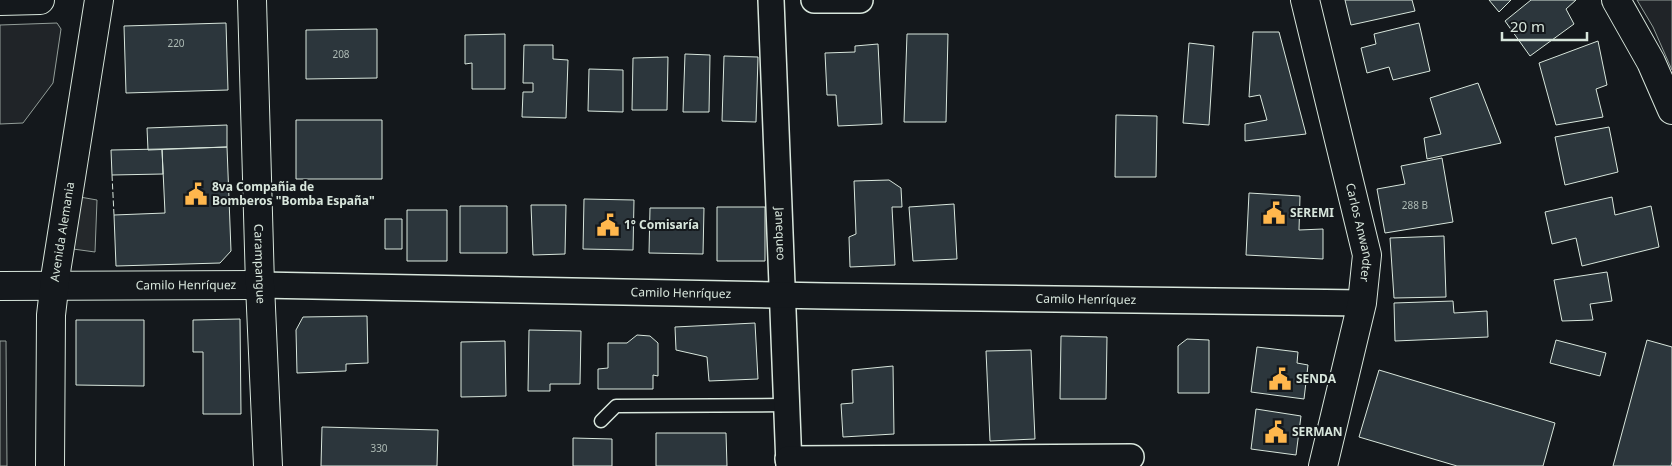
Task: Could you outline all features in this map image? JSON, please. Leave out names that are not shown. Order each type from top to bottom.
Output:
[{"type":"main road","points":[[0,1],[40,0]]},
{"type":"main road","name":"Avenida Alemania","points":[[50,466],[51,315],[54,287],[100,0]]},
{"type":"main road","name":"Carampangue","points":[[252,0],[260,285],[268,466]]},
{"type":"main road","name":"Carlos Anwandter","points":[[1305,0],[1367,255],[1362,303],[1324,466]]},
{"type":"main road","points":[[1616,0],[1651,62],[1672,110]]},
{"type":"main road","name":"Camilo Henríquez","points":[[0,286],[260,285]]},
{"type":"street","name":"Janequeo","points":[[771,0],[788,463]]},
{"type":"street","points":[[814,0],[860,0]]},
{"type":"street","name":"Camilo Henríquez","points":[[260,285],[826,296],[1362,303]]},
{"type":"street","points":[[788,463],[1131,457]]},
{"type":"lane","points":[[601,421],[616,406],[786,405]]},
{"type":"shaded area","points":[[1637,0],[1672,0],[1672,70],[1653,27]]},
{"type":"shaded area","points":[[57,23],[61,29],[53,83],[23,123],[0,124],[0,25]]},
{"type":"shaded area","points":[[80,197],[97,200],[95,252],[73,249]]},
{"type":"shaded area","points":[[0,341],[6,341],[7,466],[0,466]]},
{"type":"building","points":[[1345,0],[1412,0],[1415,11],[1351,25]]},
{"type":"building","points":[[1489,0],[1511,0],[1499,12]]},
{"type":"building","points":[[1531,0],[1576,0],[1566,9],[1574,24],[1530,56],[1505,21]]},
{"type":"building","points":[[226,23],[228,90],[126,93],[124,26]]},
{"type":"building","points":[[1419,23],[1430,71],[1393,80],[1389,67],[1367,73],[1361,48],[1376,44],[1374,34]]},
{"type":"building","points":[[377,29],[377,78],[306,79],[306,30]]},
{"type":"building","points":[[1253,32],[1279,32],[1306,134],[1245,141],[1245,124],[1267,120],[1260,95],[1249,97]]},
{"type":"building","points":[[505,34],[505,89],[472,89],[472,63],[465,64],[465,35]]},
{"type":"building","points":[[907,34],[948,34],[946,122],[904,122]]},
{"type":"building","points":[[1598,41],[1607,85],[1596,89],[1603,117],[1556,125],[1539,63]]},
{"type":"building","points":[[1189,43],[1214,46],[1209,125],[1183,123]]},
{"type":"building","points":[[878,44],[882,124],[838,126],[836,95],[827,95],[825,53],[855,52],[855,46]]},
{"type":"building","points":[[524,45],[553,45],[553,59],[568,60],[566,118],[522,117],[523,92],[533,92],[533,83],[523,83]]},
{"type":"building","points":[[685,54],[710,55],[709,112],[683,112]]},
{"type":"building","points":[[724,56],[758,57],[756,122],[722,121]]},
{"type":"building","points":[[668,57],[667,110],[632,110],[633,58]]},
{"type":"building","points":[[589,69],[623,70],[623,112],[588,111]]},
{"type":"building","points":[[1478,83],[1501,143],[1427,159],[1424,138],[1441,134],[1430,98]]},
{"type":"building","points":[[1116,115],[1157,116],[1156,177],[1115,177]]},
{"type":"building","points":[[296,120],[382,120],[382,179],[296,179]]},
{"type":"building","points":[[227,125],[227,147],[148,150],[147,128]]},
{"type":"building","points":[[1609,127],[1618,172],[1565,185],[1555,137]]},
{"type":"building","name":"8va Compañia de Bomberos \"Bomba España\"","points":[[227,147],[231,251],[220,263],[116,266],[114,215],[165,213],[162,149]]},
{"type":"building","points":[[162,149],[163,174],[112,175],[111,150]]},
{"type":"building","points":[[1442,158],[1453,222],[1385,233],[1377,189],[1405,184],[1401,166]]},
{"type":"building","points":[[889,180],[901,188],[902,207],[892,207],[895,265],[850,267],[849,237],[856,234],[854,181]]},
{"type":"building","name":"SEREMI","points":[[1249,193],[1300,196],[1299,230],[1323,229],[1323,259],[1246,255]]},
{"type":"building","points":[[1612,197],[1615,215],[1651,206],[1659,247],[1582,266],[1576,238],[1552,244],[1545,212]]},
{"type":"building","name":"1° Comisaría","points":[[584,199],[634,200],[633,250],[583,249]]},
{"type":"building","points":[[954,204],[957,259],[913,261],[909,207]]},
{"type":"building","points":[[531,205],[566,205],[565,254],[533,255]]},
{"type":"building","points":[[460,206],[507,206],[507,253],[460,253]]},
{"type":"building","points":[[717,207],[765,207],[765,261],[717,261]]},
{"type":"building","points":[[650,208],[704,208],[703,254],[649,253]]},
{"type":"building","points":[[407,210],[447,210],[447,261],[407,261]]},
{"type":"building","points":[[385,219],[402,219],[402,249],[385,249]]},
{"type":"building","points":[[1444,236],[1446,297],[1394,298],[1390,238]]},
{"type":"building","points":[[1607,272],[1612,301],[1590,304],[1593,320],[1562,321],[1554,280]]},
{"type":"building","points":[[1453,301],[1454,313],[1487,311],[1488,337],[1395,341],[1394,303]]},
{"type":"building","points":[[367,316],[368,363],[346,364],[346,371],[297,373],[296,330],[303,317]]},
{"type":"building","points":[[240,319],[241,414],[203,414],[203,352],[193,352],[193,320]]},
{"type":"building","points":[[76,320],[144,320],[144,386],[76,385]]},
{"type":"building","points":[[755,323],[758,379],[709,381],[707,357],[676,350],[675,327]]},
{"type":"building","points":[[529,330],[581,331],[580,384],[550,384],[550,391],[528,391]]},
{"type":"building","points":[[637,335],[650,336],[658,343],[658,376],[653,375],[653,389],[598,389],[598,369],[608,368],[608,343],[627,343]]},
{"type":"building","points":[[1061,336],[1107,337],[1106,399],[1060,399]]},
{"type":"building","points":[[1187,339],[1209,340],[1209,393],[1178,393],[1178,346]]},
{"type":"building","points":[[1556,340],[1606,353],[1600,376],[1550,363]]},
{"type":"building","points":[[1647,340],[1672,347],[1671,466],[1613,466]]},
{"type":"building","points":[[505,341],[506,396],[461,397],[461,342]]},
{"type":"building","name":"SENDA","points":[[1257,347],[1298,352],[1297,363],[1308,365],[1304,399],[1251,392]]},
{"type":"building","points":[[1031,350],[1035,439],[990,441],[986,351]]},
{"type":"building","points":[[893,366],[894,434],[843,437],[841,404],[853,403],[852,370]]},
{"type":"building","points":[[1379,370],[1555,423],[1543,466],[1457,466],[1359,437]]},
{"type":"building","name":"SERMAN","points":[[1256,409],[1301,416],[1296,455],[1251,449]]},
{"type":"building","points":[[322,427],[438,430],[437,466],[321,466]]},
{"type":"building","points":[[656,433],[726,433],[727,466],[656,466]]},
{"type":"building","points":[[573,438],[612,439],[612,466],[573,466]]},
{"type":"fence","points":[[112,175],[114,215]]},
{"type":"place","name":"8va Compañia de Bomberos \"Bomba España\"","points":[[196,194]]},
{"type":"place","name":"SEREMI","points":[[1274,213]]},
{"type":"place","name":"1° Comisaría","points":[[608,225]]},
{"type":"place","name":"SENDA","points":[[1280,379]]},
{"type":"place","name":"SERMAN","points":[[1276,432]]}]
